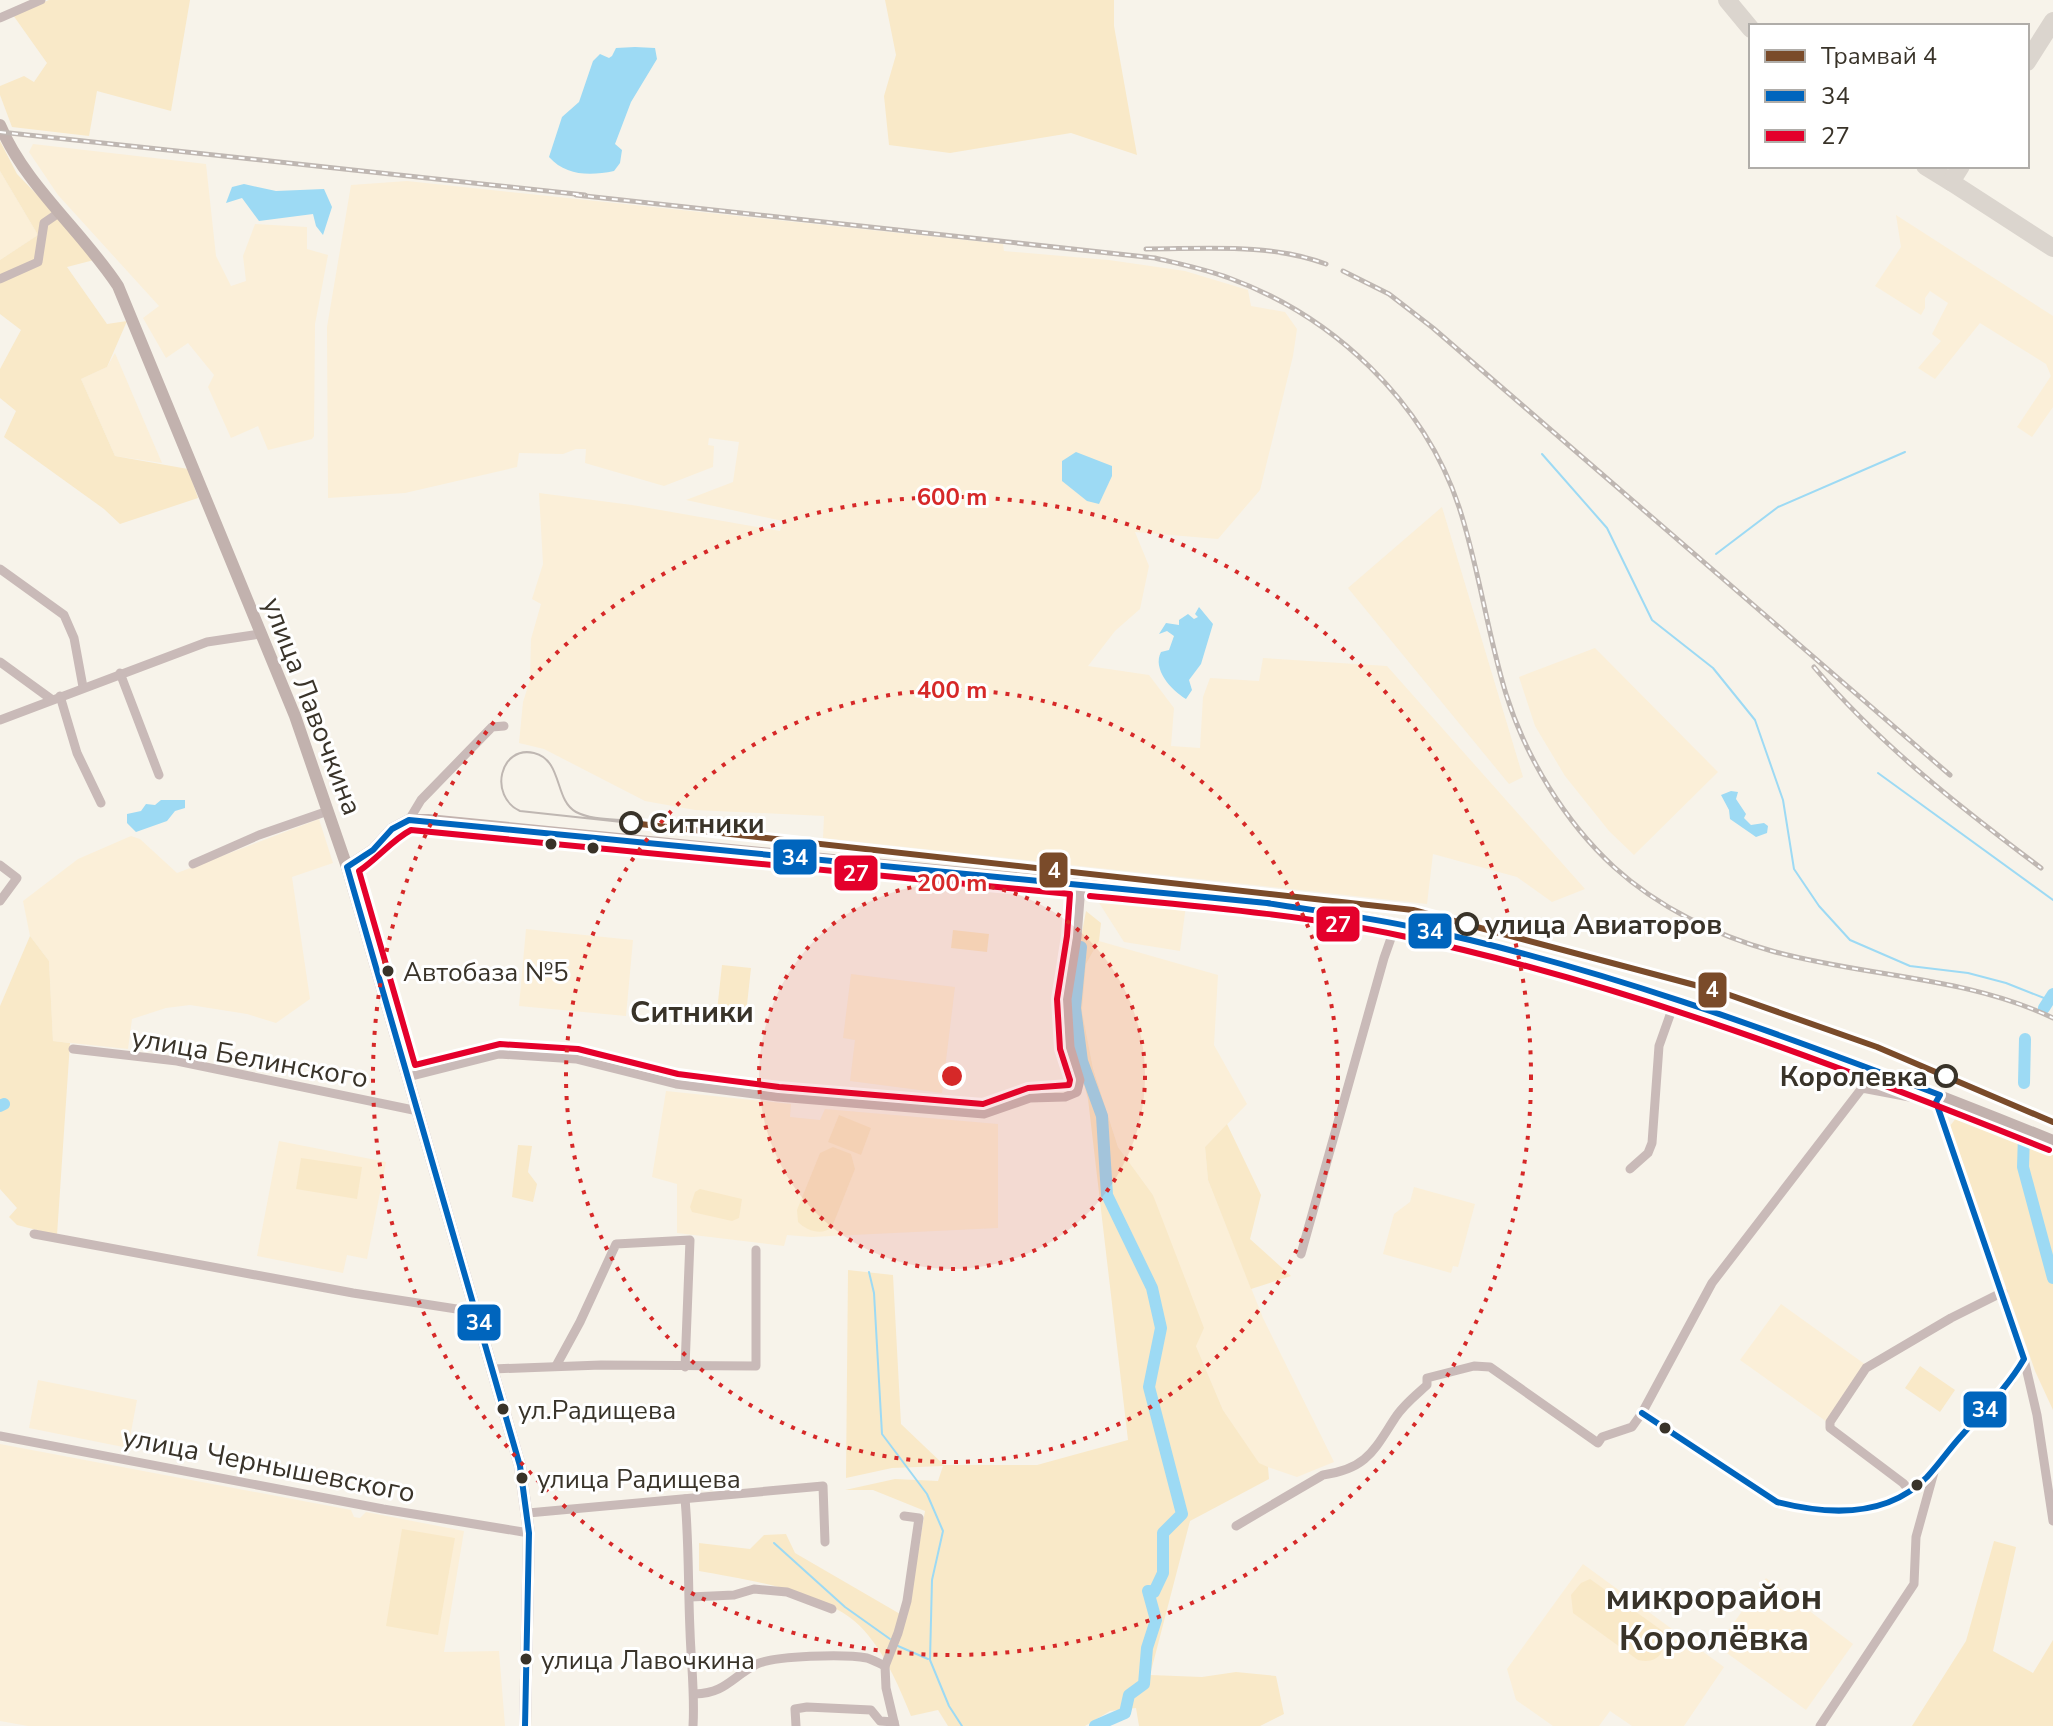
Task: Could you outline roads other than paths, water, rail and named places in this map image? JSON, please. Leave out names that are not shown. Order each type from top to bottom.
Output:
[{"type":"main road","name":"улица Лавочкина","points":[[0,125],[10,150],[23,169],[98,255],[118,286],[295,716],[347,867],[520,1466],[529,1533],[525,1726]]},
{"type":"main road","points":[[347,867],[373,850],[392,829],[409,820],[707,854],[1267,903],[1396,924],[1571,968],[1796,1041],[1938,1099],[2053,1141]]},
{"type":"street","points":[[0,18],[41,0]]},
{"type":"street","points":[[0,279],[38,262],[44,223],[60,212]]},
{"type":"street","points":[[0,569],[64,615],[74,638],[83,687]]},
{"type":"street","points":[[0,720],[207,642],[260,634]]},
{"type":"street","points":[[0,662],[56,697],[77,753],[101,803]]},
{"type":"street","points":[[120,673],[159,775]]},
{"type":"street","points":[[409,820],[421,800],[492,727],[504,726]]},
{"type":"street","points":[[193,864],[259,835],[328,811]]},
{"type":"street","points":[[0,865],[17,878],[0,901]]},
{"type":"street","points":[[408,1077],[499,1054],[576,1059],[676,1084],[738,1092],[984,1114],[1030,1098],[1065,1097],[1077,1092],[1080,1080],[1070,1047],[1067,999],[1081,886]]},
{"type":"street","points":[[1301,1254],[1396,924]]},
{"type":"street","points":[[1630,1169],[1648,1153],[1652,1143],[1659,1046],[1675,1001]]},
{"type":"street","name":"улица Белинского","points":[[73,1049],[177,1061],[418,1111]]},
{"type":"street","points":[[1236,1526],[1323,1475],[1364,1460],[1383,1439],[1400,1411],[1427,1385],[1427,1378],[1474,1366],[1490,1367],[1598,1443],[1602,1437],[1632,1427],[1712,1283],[1862,1088],[1938,1099],[2024,1359],[2037,1415],[2053,1521]]},
{"type":"street","points":[[34,1234],[353,1293],[476,1312]]},
{"type":"street","points":[[556,1366],[616,1244],[690,1240],[685,1367]]},
{"type":"street","points":[[493,1369],[756,1366],[756,1250]]},
{"type":"street","points":[[1910,1491],[1830,1428],[1830,1422],[1866,1368],[1951,1318],[2003,1292]]},
{"type":"street","points":[[1820,1726],[1914,1584],[1916,1537],[1934,1472],[1942,1457],[2011,1381],[2024,1359]]},
{"type":"street","points":[[1642,1413],[1777,1502],[1800,1509],[1830,1513],[1891,1502],[1934,1472]]},
{"type":"street","name":"улица Чернышевского","points":[[0,1436],[383,1509],[529,1533]]},
{"type":"street","points":[[528,1513],[823,1486],[825,1542]]},
{"type":"street","points":[[685,1499],[695,1694],[693,1726]]},
{"type":"street","points":[[796,1726],[795,1709],[807,1707],[871,1710],[880,1721],[894,1724],[885,1666],[907,1601],[919,1518],[904,1516]]},
{"type":"street","points":[[690,1597],[734,1595],[754,1589],[787,1592],[832,1609]]},
{"type":"street","points":[[695,1694],[713,1693],[757,1663],[775,1659],[855,1657],[869,1658],[885,1666]]},
{"type":"water","points":[[616,48],[655,48],[657,59],[631,102],[615,144],[622,150],[620,163],[614,171],[596,174],[563,168],[549,157],[562,117],[579,102],[593,61],[600,54],[609,58]]},
{"type":"water","points":[[244,184],[276,191],[324,189],[332,207],[323,235],[316,226],[313,214],[259,221],[242,198],[226,203],[232,187]]},
{"type":"water","points":[[1076,452],[1112,466],[1112,476],[1099,504],[1087,501],[1062,481],[1062,461]]},
{"type":"water","points":[[1199,607],[1213,624],[1201,664],[1189,680],[1192,690],[1186,699],[1169,685],[1159,665],[1161,652],[1169,650],[1174,636],[1167,631],[1159,634],[1166,623],[1179,625],[1179,620],[1188,614],[1194,619],[1198,617],[1195,614]]},
{"type":"water","points":[[1738,792],[1736,799],[1746,814],[1744,818],[1751,825],[1764,823],[1768,826],[1767,833],[1756,837],[1730,819],[1721,795]]},
{"type":"water","points":[[161,800],[185,800],[185,808],[175,811],[167,821],[136,832],[127,823],[127,814],[141,811],[146,804],[155,805]]},
{"type":"waterway","points":[[1716,554],[1778,507],[1905,452]]},
{"type":"waterway","points":[[1542,454],[1607,528],[1652,620],[1713,668],[1755,720],[1783,800],[1794,869],[1819,906],[1850,940],[1910,966],[1968,973],[2006,983],[2049,1000]]},
{"type":"waterway","points":[[1878,773],[2053,900]]},
{"type":"waterway","points":[[1081,947],[1075,1008],[1082,1061],[1102,1116],[1107,1195],[1152,1288],[1161,1328],[1149,1387],[1182,1514],[1163,1533],[1163,1573],[1154,1592],[1148,1591],[1156,1620],[1147,1648],[1144,1684],[1129,1695],[1125,1713],[1095,1726]]},
{"type":"waterway","points":[[2044,1008],[2053,994]]},
{"type":"waterway","points":[[2024,1083],[2025,1039]]},
{"type":"waterway","points":[[0,1106],[4,1104]]},
{"type":"waterway","points":[[2024,1135],[2023,1167],[2053,1278]]},
{"type":"waterway","points":[[869,1272],[874,1293],[882,1434],[927,1494],[943,1531],[932,1580],[930,1660],[949,1706],[962,1726]]},
{"type":"waterway","points":[[774,1543],[845,1607],[890,1639]]},
{"type":"waterway","points":[[898,1646],[928,1659]]},
{"type":"tram line","points":[[631,821],[596,818],[576,812],[564,799],[550,763],[534,753],[513,757],[502,773],[504,794],[510,804],[520,811],[631,823]]},
{"type":"tram line","name":"4","points":[[631,823],[1413,910],[1721,992],[1877,1047],[2053,1122]]},
{"type":"railway","points":[[0,132],[585,195]]},
{"type":"railway","points":[[576,195],[1155,258],[1220,275],[1267,294],[1338,339],[1370,367],[1423,432],[1443,468],[1459,507],[1499,671],[1524,742],[1549,788],[1579,830],[1614,867],[1668,907],[1709,928],[1751,944],[1807,960],[1985,993],[2053,1018]]},
{"type":"railway","points":[[1146,249],[1260,250],[1326,264]]},
{"type":"railway","points":[[1343,271],[1389,294],[1433,328],[1950,775]]},
{"type":"railway","points":[[1814,667],[1893,749],[2041,868]]},
{"type":"place","name":"Ситники","points":[[631,823]]},
{"type":"place","name":"улица Авиаторов","points":[[1467,924]]},
{"type":"place","name":"Автобаза №5","points":[[388,971]]},
{"type":"place","name":"Королевка","points":[[1946,1076]]},
{"type":"place","name":"ул.Радищева","points":[[503,1409]]},
{"type":"place","name":"улица Радищева","points":[[522,1478]]},
{"type":"place","name":"улица Лавочкина","points":[[526,1659]]},
{"type":"district","name":"Ситники","points":[[692,1012]]},
{"type":"district","name":"микрорайон Королёвка","points":[[1714,1616]]}]
